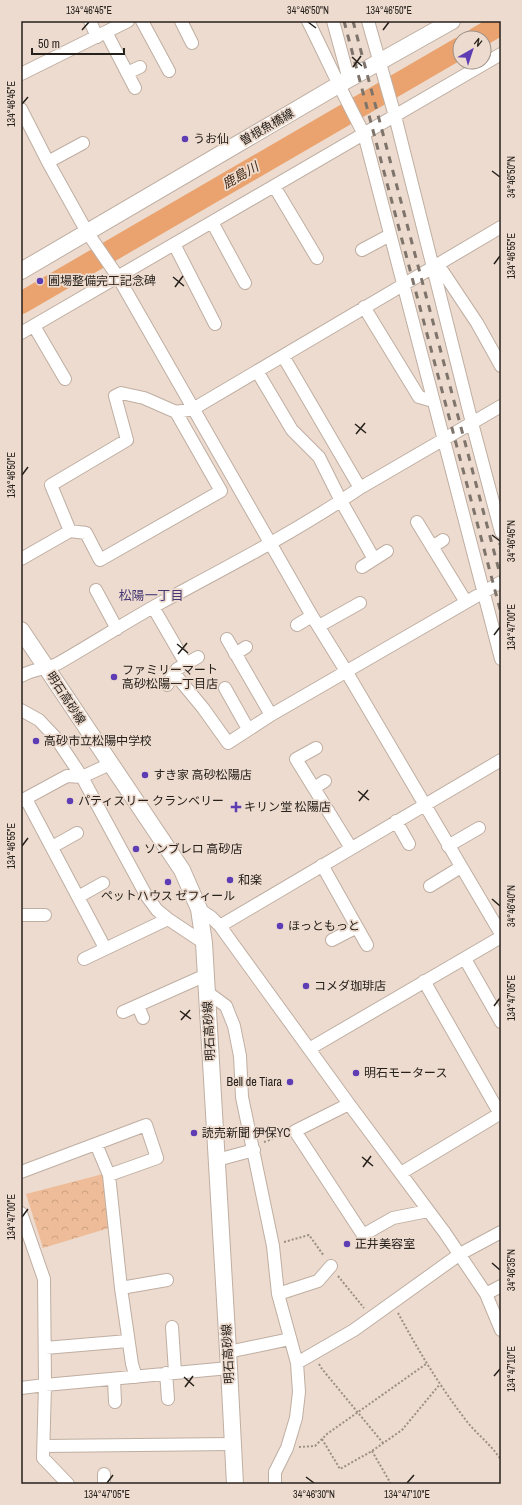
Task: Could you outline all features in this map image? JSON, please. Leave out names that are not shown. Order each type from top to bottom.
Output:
[{"type":"main road","name":"曽根魚橋線","points":[[21,271],[344,82],[382,70],[452,21]]},
{"type":"main road","name":"明石高砂線","points":[[21,630],[182,870],[199,909],[204,943],[230,1368],[232,1444],[235,1484]]},
{"type":"street","points":[[90,21],[102,34],[135,88]]},
{"type":"street","points":[[21,74],[128,21]]},
{"type":"street","points":[[142,21],[169,71]]},
{"type":"street","points":[[181,21],[192,43]]},
{"type":"street","points":[[308,21],[344,82]]},
{"type":"street","points":[[334,21],[344,82],[345,99],[364,134],[501,659]]},
{"type":"street","points":[[368,21],[382,70],[391,114],[433,266],[501,532]]},
{"type":"street","points":[[21,334],[364,134],[391,114],[501,54]]},
{"type":"street","points":[[127,73],[140,67]]},
{"type":"street","points":[[21,109],[48,162],[87,232],[118,277],[315,621],[501,934]]},
{"type":"street","points":[[48,162],[83,143]]},
{"type":"street","points":[[274,186],[317,258]]},
{"type":"street","points":[[212,222],[245,283]]},
{"type":"street","points":[[70,531],[51,486],[127,440],[115,396],[121,393],[144,398],[176,412],[193,409],[501,227]]},
{"type":"street","points":[[362,250],[390,235]]},
{"type":"street","points":[[174,244],[216,324]]},
{"type":"street","points":[[433,266],[443,272],[477,324],[501,366]]},
{"type":"street","points":[[364,308],[419,397],[433,401]]},
{"type":"street","points":[[34,326],[65,379]]},
{"type":"street","points":[[283,356],[360,488]]},
{"type":"street","points":[[257,371],[292,430],[319,457],[340,501],[374,559]]},
{"type":"street","points":[[21,676],[32,670],[46,668],[57,664],[153,607],[270,543],[360,488],[501,406]]},
{"type":"street","points":[[21,559],[70,531],[86,533],[100,560],[221,491],[176,412]]},
{"type":"street","points":[[417,522],[466,602]]},
{"type":"street","points":[[432,547],[442,540]]},
{"type":"street","points":[[362,567],[387,551]]},
{"type":"street","points":[[174,673],[203,708],[228,743],[270,715],[501,582]]},
{"type":"street","points":[[96,590],[117,629]]},
{"type":"street","points":[[297,625],[315,621],[360,603]]},
{"type":"street","points":[[153,607],[186,664]]},
{"type":"street","points":[[227,639],[270,715]]},
{"type":"street","points":[[235,654],[246,647]]},
{"type":"street","points":[[167,685],[177,669],[198,657]]},
{"type":"street","points":[[225,688],[248,729]]},
{"type":"street","points":[[21,710],[39,720],[56,738],[82,777],[146,895],[157,910],[204,943]]},
{"type":"street","points":[[316,748],[296,759],[351,848]]},
{"type":"street","points":[[220,926],[424,804],[501,760]]},
{"type":"street","points":[[105,948],[52,847],[23,800],[67,776],[82,777],[110,764]]},
{"type":"street","points":[[314,788],[325,781]]},
{"type":"street","points":[[396,821],[409,844]]},
{"type":"street","points":[[448,846],[479,828]]},
{"type":"street","points":[[52,847],[77,834]]},
{"type":"street","points":[[322,865],[367,944]]},
{"type":"street","points":[[430,886],[461,867]]},
{"type":"street","points":[[78,897],[103,883]]},
{"type":"street","points":[[199,909],[220,926],[460,1254],[486,1294],[501,1330]]},
{"type":"street","points":[[21,915],[46,914]]},
{"type":"street","points":[[84,959],[168,919]]},
{"type":"street","points":[[332,940],[357,927]]},
{"type":"street","points":[[309,1049],[501,937]]},
{"type":"street","points":[[465,959],[501,1022]]},
{"type":"street","points":[[123,1012],[206,975]]},
{"type":"street","points":[[401,1173],[500,1114],[424,981]]},
{"type":"street","points":[[207,992],[226,1006],[234,1026],[240,1056],[242,1097],[254,1148],[273,1246],[278,1294],[297,1363],[299,1392],[296,1418],[288,1448],[275,1472],[275,1484]]},
{"type":"street","points":[[138,1006],[143,1018]]},
{"type":"street","points":[[349,1104],[295,1131],[363,1235],[393,1218],[428,1211]]},
{"type":"street","points":[[21,1172],[146,1125],[157,1158],[109,1175]]},
{"type":"street","points":[[96,1144],[109,1175],[128,1341],[136,1377]]},
{"type":"street","points":[[217,1160],[254,1148]]},
{"type":"street","points":[[21,1213],[44,1279],[45,1385],[43,1458],[68,1484]]},
{"type":"street","points":[[297,1363],[354,1330],[460,1254],[501,1232]]},
{"type":"street","points":[[278,1294],[318,1281],[331,1266]]},
{"type":"street","points":[[121,1288],[167,1280]]},
{"type":"street","points":[[486,1294],[501,1286]]},
{"type":"street","points":[[168,1399],[171,1373],[172,1327]]},
{"type":"street","points":[[228,1352],[290,1339]]},
{"type":"street","points":[[45,1348],[128,1341]]},
{"type":"street","points":[[21,1388],[230,1368]]},
{"type":"street","points":[[114,1379],[115,1402]]},
{"type":"street","points":[[44,1446],[232,1444]]},
{"type":"path","points":[[254,1148],[295,1131]]},
{"type":"path","points":[[393,1303],[426,1364],[466,1421],[494,1450],[501,1460]]},
{"type":"path","points":[[314,1354],[322,1369],[383,1444]]},
{"type":"path","points":[[288,1448],[315,1446],[358,1412],[426,1364]]},
{"type":"path","points":[[322,1439],[340,1469],[372,1451],[402,1430],[440,1384]]},
{"type":"path","points":[[372,1451],[391,1484]]},
{"type":"green space","points":[[103,1174],[109,1228],[43,1248],[26,1194]]},
{"type":"waterway","name":"鹿島川","points":[[491,30],[501,24]]},
{"type":"waterway","name":"鹿島川","points":[[21,303],[452,53]]},
{"type":"railway","points":[[344,21],[501,613]]},
{"type":"railway","points":[[353,21],[501,578]]},
{"type":"place","name":"うお仙","points":[[185,139]]},
{"type":"place","name":"圃場整備完工記念碑","points":[[40,281]]},
{"type":"place","name":"ファミリーマート 高砂松陽一丁目店","points":[[114,677]]},
{"type":"place","name":"高砂市立松陽中学校","points":[[36,741]]},
{"type":"place","name":"すき家 高砂松陽店","points":[[145,775]]},
{"type":"place","name":"パティスリー クランベリー","points":[[70,801]]},
{"type":"place","name":"キリン堂 松陽店","points":[[236,807]]},
{"type":"place","name":"ソンブレロ 高砂店","points":[[136,849]]},
{"type":"place","name":"和楽","points":[[230,880]]},
{"type":"place","name":"ペットハウス ゼフィール","points":[[168,882]]},
{"type":"place","name":"ほっともっと","points":[[280,926]]},
{"type":"place","name":"コメダ珈琲店","points":[[306,986]]},
{"type":"place","name":"明石モータース","points":[[356,1073]]},
{"type":"place","name":"Bell de Tiara","points":[[290,1082]]},
{"type":"place","name":"読売新聞 伊保YC","points":[[194,1133]]},
{"type":"place","name":"正井美容室","points":[[347,1244]]},
{"type":"district","name":"松陽一丁目","points":[[151,595]]}]
